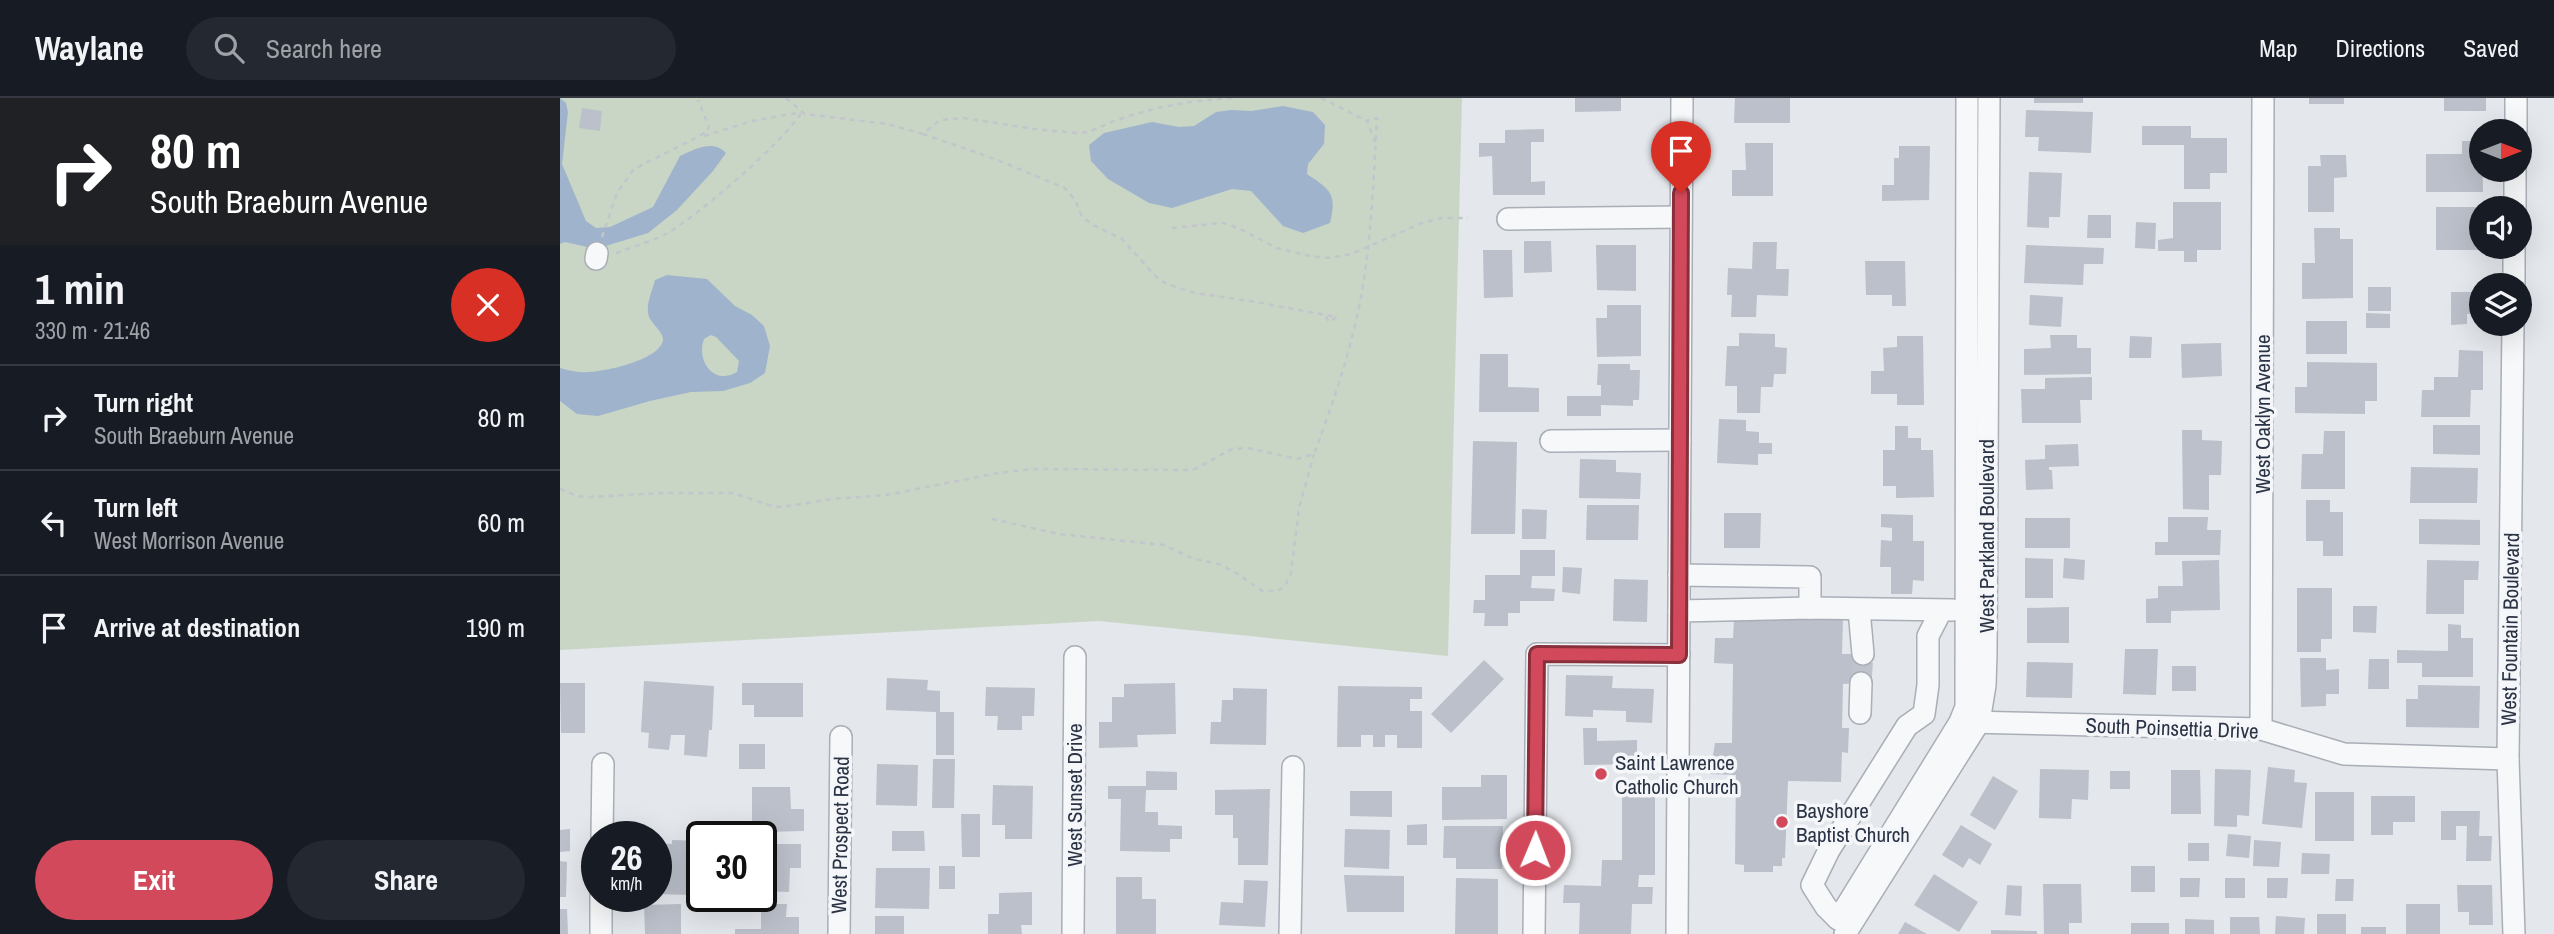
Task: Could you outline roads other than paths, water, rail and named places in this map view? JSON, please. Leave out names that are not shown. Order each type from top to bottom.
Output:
[{"type":"street","points":[[1677,934],[1682,98]]},
{"type":"street","name":"West Parkland Boulevard","points":[[1964,726],[1968,609],[1967,98]]},
{"type":"street","name":"West Parkland Boulevard","points":[[1840,929],[1964,726],[1985,685],[1989,98]]},
{"type":"street","name":"West Oaklyn Avenue","points":[[2260,729],[2263,98]]},
{"type":"street","points":[[2516,98],[2516,119]]},
{"type":"street","points":[[1508,219],[1681,217]]},
{"type":"street","name":"West Fountain Boulevard","points":[[2513,336],[2508,759],[2514,934]]},
{"type":"street","points":[[1551,440],[1680,440]]},
{"type":"street","points":[[1679,575],[1810,577],[1810,608]]},
{"type":"street","points":[[1679,611],[1968,609]]},
{"type":"street","points":[[1859,610],[1863,654]]},
{"type":"street","points":[[1840,929],[1812,885],[1829,850],[1908,726],[1924,714],[1928,685],[1928,636],[1941,611]]},
{"type":"street","points":[[1534,934],[1537,654],[1679,655]]},
{"type":"street","name":"West Sunset Drive","points":[[1073,934],[1075,657]]},
{"type":"street","points":[[1860,713],[1861,683]]},
{"type":"street","points":[[1924,714],[1964,726]]},
{"type":"street","name":"South Poinsettia Drive","points":[[1964,726],[2260,729],[2344,754],[2508,759]]},
{"type":"street","name":"West Prospect Road","points":[[839,934],[841,737]]},
{"type":"street","points":[[602,821],[603,764]]},
{"type":"street","points":[[1290,934],[1293,768]]},
{"type":"street","points":[[601,912],[601,934]]},
{"type":"water","points":[[560,98],[566,103],[568,112],[562,164],[586,221],[596,228],[610,227],[653,207],[680,156],[710,146],[726,153],[677,210],[648,233],[596,249],[565,242],[560,244]]},
{"type":"water","points":[[1283,106],[1313,112],[1325,125],[1324,144],[1308,164],[1307,174],[1322,184],[1330,194],[1333,205],[1330,223],[1303,233],[1283,226],[1251,191],[1232,189],[1172,208],[1149,203],[1108,179],[1091,161],[1089,145],[1104,133],[1152,122],[1179,127],[1194,126],[1216,112],[1251,111]]},
{"type":"water","points":[[667,275],[707,279],[735,306],[752,315],[764,326],[770,346],[765,373],[750,383],[723,391],[691,392],[598,416],[577,414],[560,401],[560,368],[580,372],[606,370],[642,359],[660,347],[663,337],[648,312],[655,280]],"holes":[[[711,335],[739,361],[737,372],[729,376],[714,374],[705,363],[702,347],[704,339]]]},
{"type":"tunnel","points":[[1861,683],[1863,654]]},
{"type":"place","name":"Saint Lawrence Catholic Church","points":[[1601,774]]},
{"type":"place","name":"Bayshore Baptist Church","points":[[1782,822]]}]
